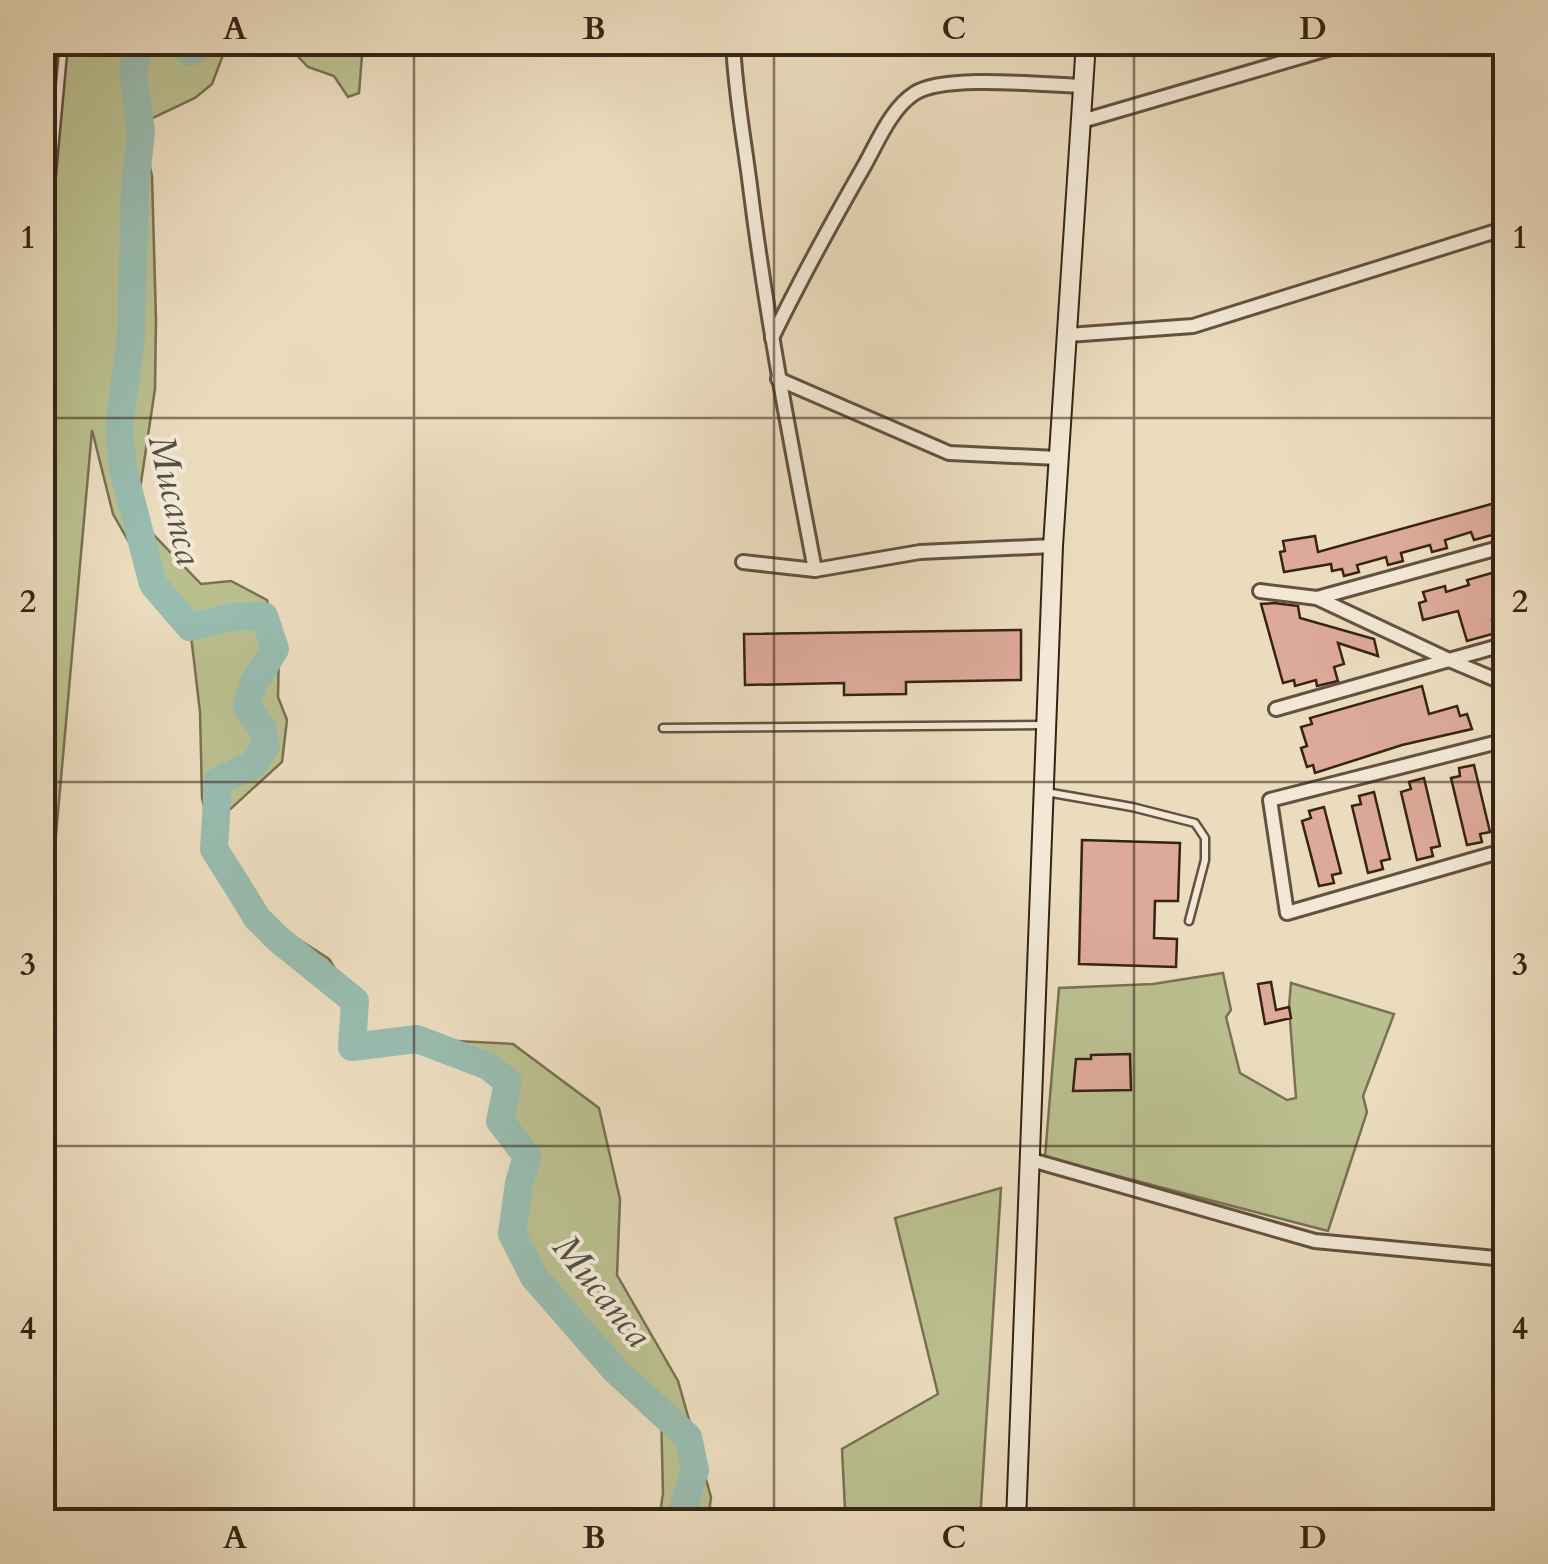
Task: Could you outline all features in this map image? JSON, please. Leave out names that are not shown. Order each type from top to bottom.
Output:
[{"type":"street","points":[[733,42],[738,112],[771,340],[815,570]]},
{"type":"street","points":[[1016,1522],[1053,546],[1086,42]]},
{"type":"street","points":[[1082,120],[1352,42]]},
{"type":"street","points":[[771,340],[810,260],[888,124],[916,92],[946,83],[1083,86]]},
{"type":"street","points":[[1068,335],[1193,326],[1506,228]]},
{"type":"street","points":[[778,379],[949,453],[1058,458]]},
{"type":"street","points":[[742,562],[815,570],[920,552],[1053,546]]},
{"type":"street","points":[[1317,598],[1506,546]]},
{"type":"street","points":[[1260,591],[1317,598],[1506,684]]},
{"type":"street","points":[[1276,709],[1506,644]]},
{"type":"street","points":[[1506,740],[1270,800],[1287,913],[1506,850]]},
{"type":"street","points":[[1028,1159],[1315,1241],[1506,1259]]},
{"type":"lane","points":[[42,280],[64,42]]},
{"type":"lane","points":[[664,728],[1047,726]]},
{"type":"lane","points":[[1044,792],[1132,807],[1195,823],[1205,838],[1205,860],[1189,921]]},
{"type":"green space","points":[[43,43],[126,43],[125,59],[130,43],[235,43],[226,47],[212,84],[195,98],[140,124],[152,176],[156,320],[155,389],[140,489],[152,533],[201,584],[231,581],[267,600],[279,648],[278,697],[287,720],[282,762],[226,813],[222,840],[270,921],[329,959],[355,1001],[257,918],[214,849],[202,798],[200,712],[190,627],[153,584],[113,514],[92,430],[43,981]]},
{"type":"green space","points":[[285,43],[363,43],[359,93],[348,97],[334,76],[308,67]]},
{"type":"green space","points":[[1223,973],[1231,1010],[1226,1017],[1240,1073],[1287,1100],[1296,1098],[1289,1007],[1291,983],[1394,1014],[1363,1096],[1367,1112],[1328,1231],[1045,1157],[1059,988],[1153,984]]},
{"type":"green space","points":[[417,1039],[513,1044],[599,1108],[620,1199],[617,1275],[678,1381],[711,1497],[708,1521],[659,1521],[663,1493],[661,1411],[615,1370],[534,1277],[512,1234],[527,1156],[500,1121],[507,1082],[488,1066]]},
{"type":"green space","points":[[1001,1188],[980,1521],[819,1521],[820,1515],[845,1510],[842,1449],[938,1394],[895,1218]]},
{"type":"water","points":[[43,43],[64,43],[43,281]]},
{"type":"building","points":[[1506,500],[1506,531],[1474,540],[1471,532],[1445,540],[1447,548],[1432,552],[1430,545],[1401,553],[1403,561],[1388,565],[1386,557],[1357,565],[1359,572],[1344,576],[1342,569],[1332,571],[1331,564],[1284,572],[1280,552],[1285,551],[1283,541],[1315,536],[1318,552]]},
{"type":"building","points":[[1506,569],[1506,618],[1492,621],[1496,633],[1467,641],[1458,611],[1423,620],[1419,603],[1426,601],[1423,592],[1445,586],[1446,592],[1469,585],[1467,580]]},
{"type":"building","points":[[1261,604],[1298,606],[1300,618],[1374,639],[1378,656],[1338,643],[1344,664],[1334,667],[1338,681],[1317,686],[1316,680],[1295,686],[1294,680],[1283,683]]},
{"type":"building","points":[[1021,630],[1021,680],[906,682],[906,694],[844,695],[844,683],[745,685],[744,634]]},
{"type":"building","points":[[1422,686],[1429,714],[1457,706],[1460,716],[1467,714],[1472,729],[1402,745],[1315,773],[1313,765],[1307,767],[1301,748],[1307,746],[1301,727],[1312,724],[1310,718]]},
{"type":"building","points":[[1474,765],[1490,832],[1480,834],[1482,842],[1467,845],[1451,778],[1460,776],[1459,768]]},
{"type":"building","points":[[1424,778],[1440,846],[1431,848],[1433,856],[1417,860],[1401,792],[1411,789],[1409,782]]},
{"type":"building","points":[[1374,792],[1390,859],[1381,861],[1383,869],[1368,873],[1352,806],[1361,804],[1359,796]]},
{"type":"building","points":[[1324,807],[1341,873],[1332,875],[1334,883],[1319,886],[1302,821],[1311,818],[1309,811]]},
{"type":"building","points":[[1082,840],[1180,843],[1178,901],[1155,901],[1154,938],[1177,939],[1176,967],[1079,964]]},
{"type":"building","points":[[1271,982],[1276,1010],[1289,1007],[1291,1018],[1265,1024],[1258,984]]},
{"type":"building","points":[[1130,1054],[1131,1090],[1073,1091],[1076,1059]]},
{"type":"waterway","name":"Mucanca","points":[[138,42],[133,73],[141,131],[135,187],[131,337],[119,426],[123,469],[153,584],[190,627],[232,617],[264,616],[275,649],[253,684],[247,706],[262,728],[266,745],[253,765],[218,781],[214,849],[257,918],[355,1001],[352,1047],[417,1039],[488,1066],[508,1082],[500,1121],[527,1156],[512,1234],[534,1277],[615,1370],[688,1437],[695,1470],[683,1508],[696,1522]]},
{"type":"waterway","name":"Mucanca","points":[[180,42],[190,52],[209,42]]}]
